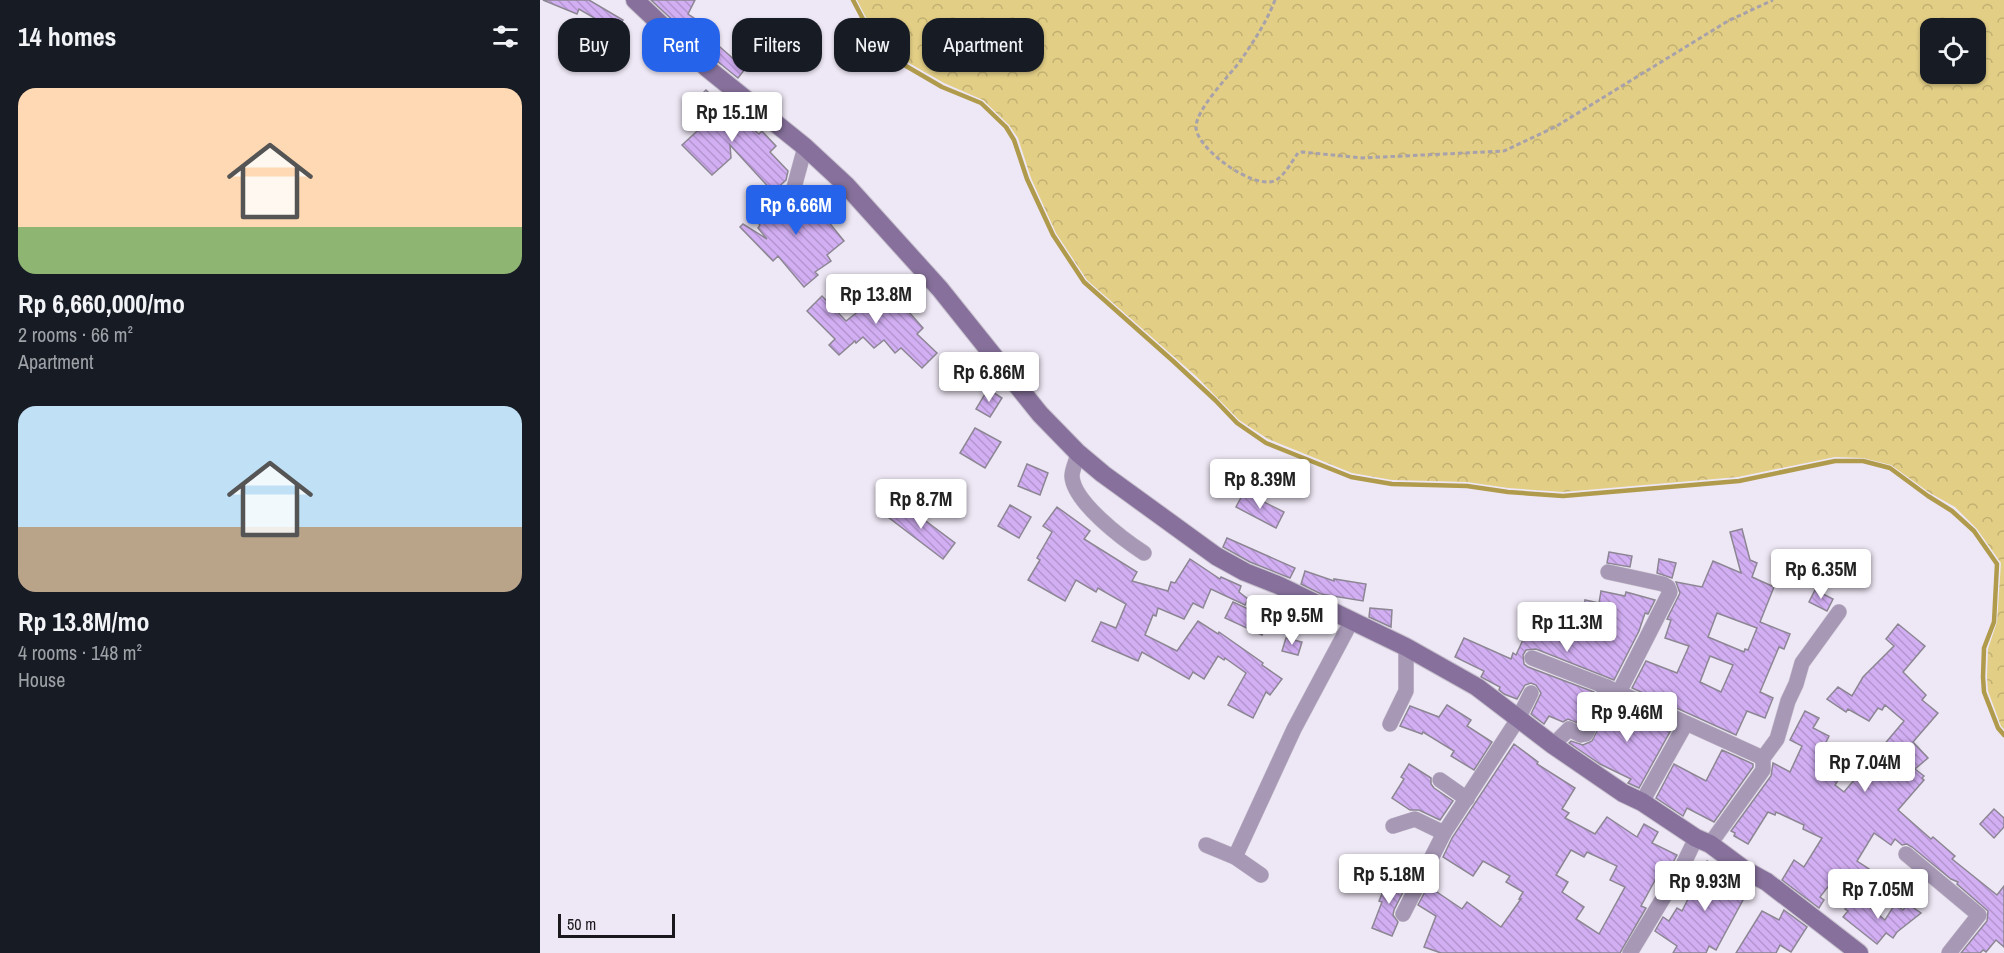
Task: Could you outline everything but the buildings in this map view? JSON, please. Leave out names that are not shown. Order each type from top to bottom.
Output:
[{"type":"street","points":[[641,2],[707,68],[805,147],[846,185],[940,289],[1040,414],[1078,453],[1103,474],[1216,556],[1245,572],[1278,585],[1406,647],[1477,687],[1553,745],[1623,793],[1642,802],[1767,882],[1858,953]]},
{"type":"street","points":[[792,195],[805,147]]},
{"type":"street","points":[[1078,453],[1072,476],[1087,504],[1110,529],[1144,553]]},
{"type":"street","points":[[1553,745],[1569,729],[1581,735],[1586,734],[1670,591],[1663,584],[1608,572]]},
{"type":"street","points":[[1630,953],[1682,867],[1761,774],[1762,758],[1777,739],[1788,701],[1797,684],[1802,663],[1839,612]]},
{"type":"street","points":[[1235,857],[1294,729],[1351,622]]},
{"type":"street","points":[[1390,724],[1406,691],[1406,647]]},
{"type":"street","points":[[1532,658],[1613,690],[1685,725],[1762,758]]},
{"type":"street","points":[[1403,914],[1444,833],[1518,719],[1531,693]]},
{"type":"street","points":[[1642,802],[1685,725]]},
{"type":"street","points":[[1440,780],[1467,799]]},
{"type":"street","points":[[1393,826],[1414,819],[1444,833]]},
{"type":"street","points":[[1206,845],[1235,857],[1261,875]]},
{"type":"street","points":[[1906,854],[1979,915],[1949,953]]},
{"type":"path","points":[[1275,0],[1269,16],[1241,59],[1198,118],[1196,128],[1206,148],[1246,177],[1267,182],[1279,178],[1298,153],[1302,152],[1362,158],[1503,151],[1555,127],[1728,21],[1773,0]]},
{"type":"green space","points":[[857,0],[2004,0],[2004,729],[1988,691],[1987,677],[1988,649],[1997,622],[2001,563],[1977,529],[1955,507],[1930,493],[1891,465],[1863,458],[1835,457],[1738,477],[1563,492],[1467,482],[1392,480],[1352,473],[1268,439],[1239,420],[1197,377],[1087,280],[1056,233],[1031,178],[1018,138],[1009,125],[983,100],[925,72],[1044,72],[1044,18],[922,18],[922,70],[910,64],[910,18],[866,18]]},
{"type":"waterway","points":[[853,0],[873,38],[906,66],[942,87],[981,103],[1006,127],[1014,140],[1027,179],[1053,235],[1084,282],[1173,361],[1237,423],[1266,443],[1351,477],[1392,484],[1467,486],[1563,496],[1739,481],[1835,461],[1863,461],[1890,468],[1952,511],[1974,531],[1997,564],[1994,622],[1984,648],[1983,677],[1984,692],[1998,728],[2004,735]]}]
